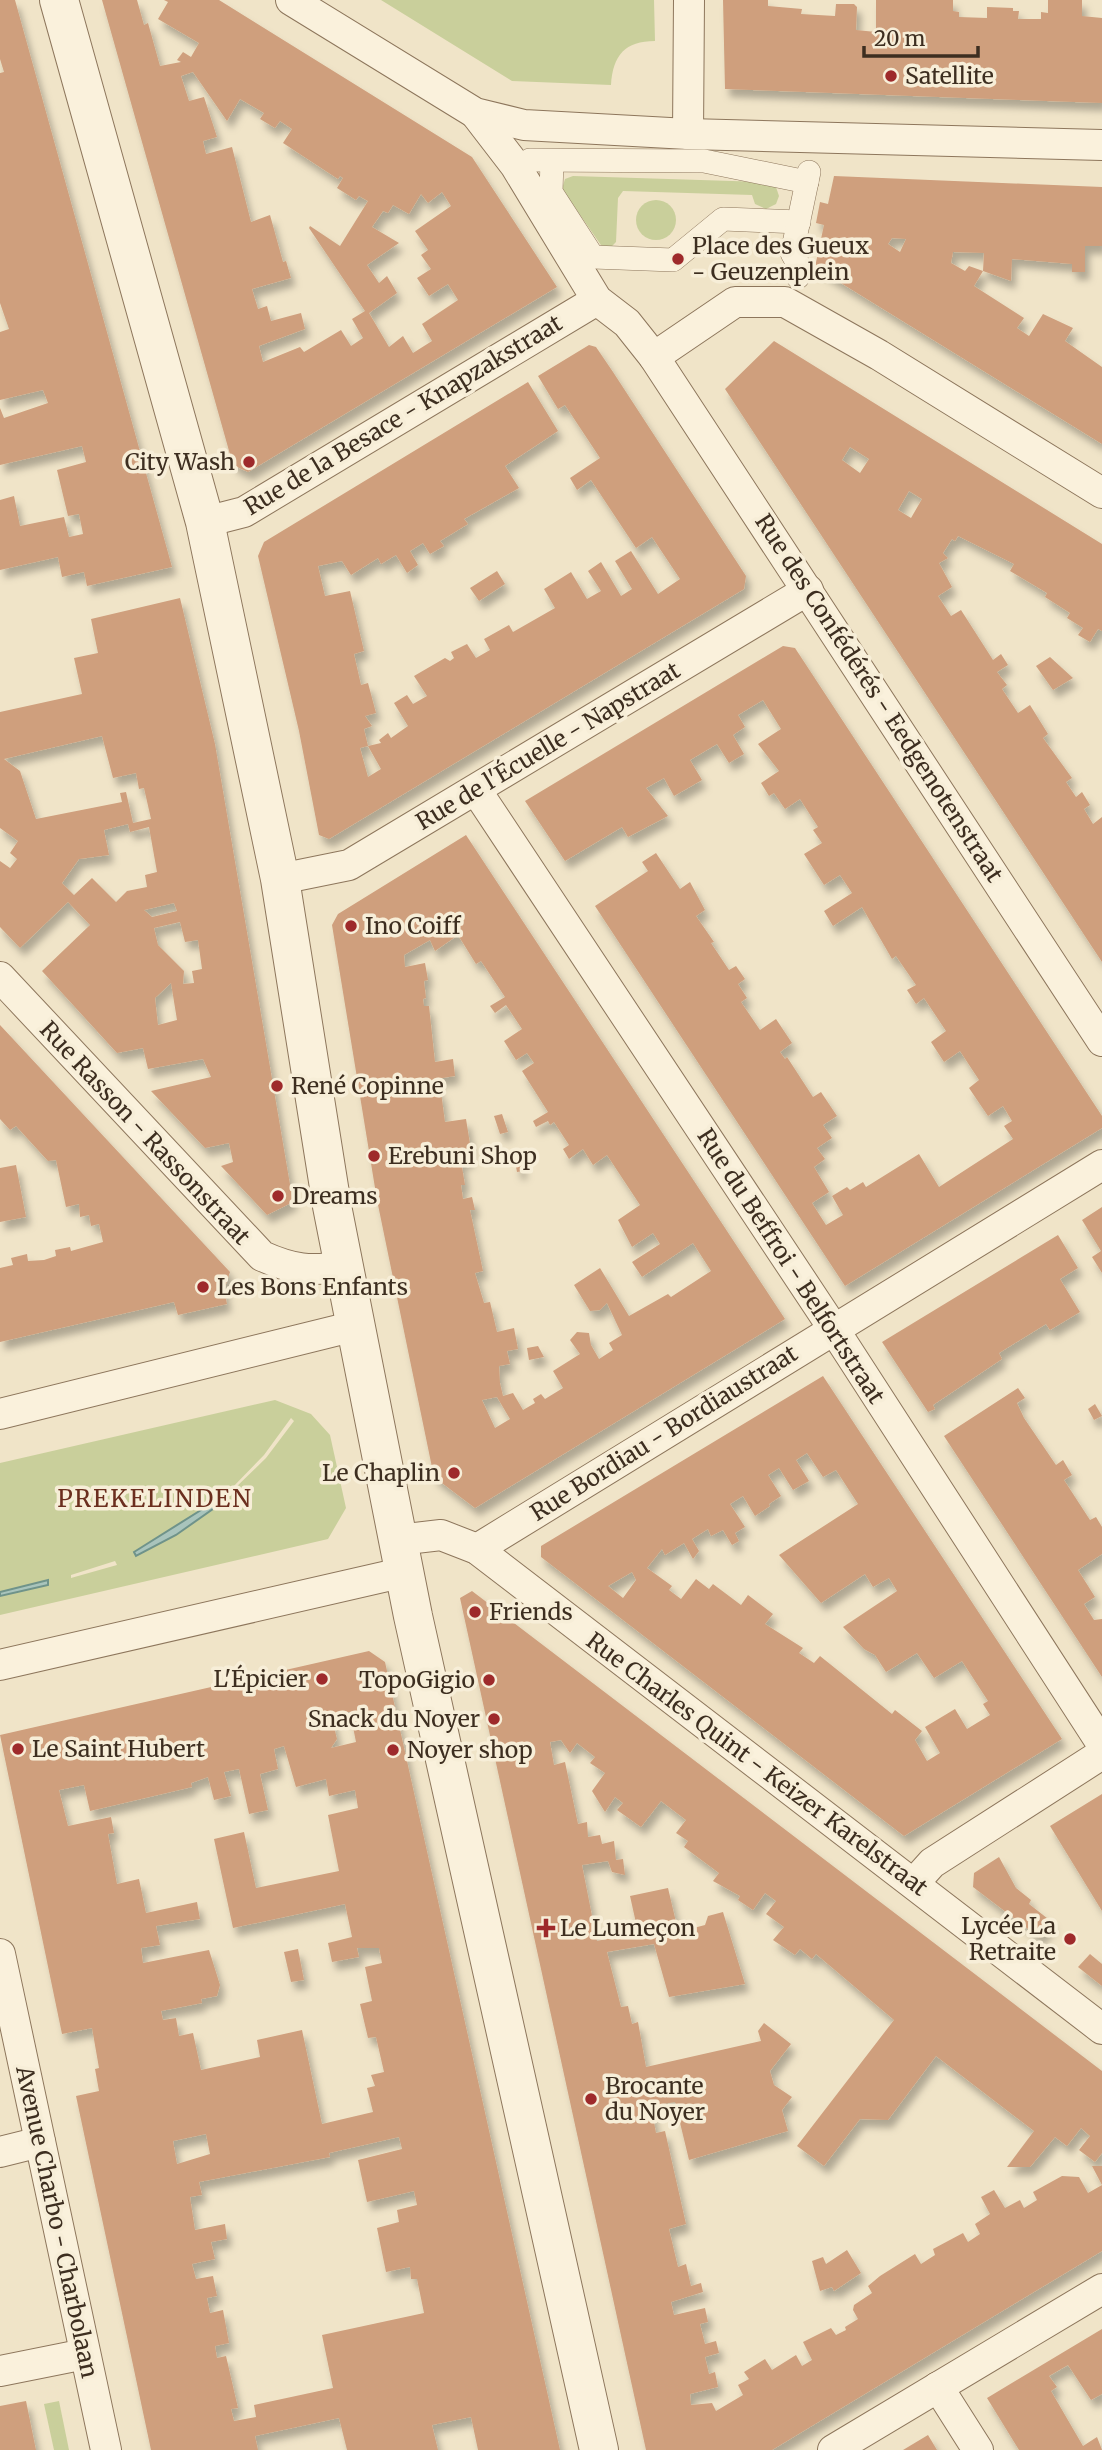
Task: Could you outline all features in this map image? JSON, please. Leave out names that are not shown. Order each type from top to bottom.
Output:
[{"type":"street","points":[[59,0],[205,522],[280,879],[344,1265],[401,1556],[599,2450]]},
{"type":"street","points":[[291,0],[475,113],[524,125],[688,134],[1102,145]]},
{"type":"street","points":[[688,134],[689,0]]},
{"type":"street","points":[[475,113],[514,165],[597,300],[627,323],[654,357],[736,302],[791,290],[879,355],[1102,493]]},
{"type":"street","points":[[791,290],[801,270],[792,253],[799,222],[808,177],[704,161],[541,161],[551,192],[593,257],[673,260],[723,219],[799,222]]},
{"type":"street","name":"Rue de la Besace - Knapzakstraat","points":[[205,522],[244,512],[597,300]]},
{"type":"street","name":"Rue des Confédérés - Eedgenotenstraat","points":[[654,357],[1102,1041]]},
{"type":"street","name":"Rue de l'Écuelle - Napstraat","points":[[280,879],[349,865],[808,590]]},
{"type":"street","name":"Rue du Beffroi - Belfortstraat","points":[[476,790],[832,1328],[1102,1744]]},
{"type":"street","name":"Rue Rasson - Rassonstraat","points":[[0,977],[262,1256],[304,1271],[321,1271],[344,1265]]},
{"type":"street","name":"Rue Bordiau - Bordiaustraat","points":[[477,1549],[832,1328],[1102,1165]]},
{"type":"street","points":[[0,1413],[355,1326]]},
{"type":"street","name":"Rue Charles Quint - Keizer Karelstraat","points":[[0,1665],[401,1556],[441,1535],[477,1549],[1102,2029]]},
{"type":"street","points":[[914,1883],[932,1863],[1102,1754]]},
{"type":"street","name":"Avenue Charbo - Charbolaan","points":[[0,1954],[106,2450]]},
{"type":"street","points":[[0,2152],[40,2142]]},
{"type":"street","points":[[833,2450],[1102,2289]]},
{"type":"street","points":[[0,2371],[85,2354]]},
{"type":"street","points":[[938,2387],[978,2450]]},
{"type":"green space","points":[[381,0],[654,0],[655,41],[636,44],[622,52],[614,65],[611,85],[512,81]]},
{"type":"green space","points":[[573,176],[766,182],[776,187],[779,196],[776,204],[766,209],[755,204],[752,195],[623,191],[618,198],[616,242],[611,247],[603,248],[562,189],[565,179]]},
{"type":"green space","points":[[656,200],[664,201],[670,206],[675,212],[675,228],[670,234],[664,239],[656,240],[648,239],[642,234],[637,228],[636,220],[637,212],[642,206],[648,201]]},
{"type":"green space","points":[[275,1400],[311,1414],[330,1435],[346,1508],[328,1539],[0,1615],[0,1596],[48,1584],[47,1580],[0,1592],[0,1463]],"holes":[[[291,1418],[294,1421],[266,1458],[232,1491],[264,1455]],[[217,1500],[220,1505],[176,1535],[136,1556],[134,1552]],[[115,1561],[117,1565],[71,1578],[71,1575]]]},
{"type":"green space","points":[[59,2401],[69,2450],[54,2450],[44,2404]]},
{"type":"water","points":[[217,1500],[220,1504],[176,1535],[136,1556],[134,1552]]},
{"type":"water","points":[[48,1580],[48,1585],[0,1596],[0,1592]]},
{"type":"building","points":[[0,0],[15,0],[172,567],[87,586],[84,572],[62,577],[58,557],[0,570],[0,500],[14,496],[20,526],[64,517],[69,537],[83,534],[79,514],[68,516],[57,470],[86,462],[82,446],[0,465],[0,408],[4,418],[48,403],[43,390],[0,400],[0,332],[9,329],[0,303],[0,73],[4,72],[0,59]]},
{"type":"building","points":[[102,0],[137,0],[144,25],[148,23],[160,66],[181,62],[177,60],[183,52],[191,57],[199,43],[158,19],[168,2],[164,0],[219,0],[472,157],[557,287],[248,472],[233,465]],"holes":[[[193,72],[227,121],[240,99],[264,113],[260,119],[275,128],[280,121],[292,129],[283,143],[338,179],[340,176],[343,178],[337,188],[356,200],[359,196],[368,201],[340,246],[310,226],[309,228],[365,311],[352,319],[363,338],[351,346],[341,330],[304,352],[300,347],[263,362],[259,346],[305,329],[301,313],[271,321],[267,306],[258,309],[252,289],[291,278],[286,261],[283,262],[270,215],[251,222],[232,147],[206,154],[203,141],[217,137],[204,97],[189,101],[181,76]],[[442,192],[451,206],[415,231],[428,250],[421,255],[431,269],[417,278],[429,296],[448,284],[458,300],[422,324],[432,341],[413,353],[403,336],[389,347],[369,313],[397,293],[387,276],[379,283],[367,265],[399,243],[372,227],[383,211],[388,213],[393,205],[409,214],[421,194],[428,203]]]},
{"type":"building","points":[[723,0],[768,0],[768,6],[802,9],[801,14],[835,16],[836,4],[854,4],[857,7],[856,30],[876,32],[876,0],[953,0],[953,11],[959,12],[959,17],[987,18],[987,7],[1013,8],[1013,11],[1019,11],[1018,19],[1041,19],[1041,12],[1048,13],[1048,0],[1082,0],[1082,16],[1102,18],[1102,103],[725,89]]},
{"type":"building","points":[[834,176],[1102,187],[1102,246],[1085,246],[1085,272],[1072,272],[1072,264],[1012,259],[1011,281],[983,271],[974,286],[1024,318],[1017,328],[1029,336],[1043,314],[1073,328],[1065,341],[1102,367],[1102,444],[815,267],[824,225],[816,223],[820,202],[828,204]],"holes":[[[892,238],[906,239],[900,252],[888,244]],[[953,252],[984,253],[983,271],[969,266],[965,271],[951,263]]]},
{"type":"building","points":[[774,341],[1102,544],[1102,631],[1098,629],[1090,642],[1078,635],[1083,628],[1067,618],[1070,613],[1045,597],[1047,593],[1010,571],[1014,564],[958,536],[955,541],[952,539],[943,553],[948,558],[939,563],[952,587],[938,596],[951,616],[961,610],[993,660],[1001,654],[1008,665],[997,672],[1007,685],[1002,689],[1018,713],[1030,705],[1048,734],[1043,738],[1072,778],[1066,782],[1076,797],[1082,792],[1090,805],[1084,809],[1093,824],[1102,817],[1102,962],[725,389]],"holes":[[[850,447],[869,459],[860,473],[842,460]],[[909,491],[922,499],[911,518],[898,510]]]},
{"type":"building","points":[[589,345],[596,347],[746,576],[744,589],[329,839],[319,835],[299,731],[258,556],[264,542],[528,382],[558,431],[505,466],[519,488],[464,519],[468,524],[440,541],[444,546],[430,554],[423,543],[410,551],[418,565],[407,573],[396,555],[381,564],[378,558],[351,575],[342,561],[318,566],[325,596],[350,591],[364,651],[354,654],[361,685],[368,683],[376,713],[365,716],[372,726],[364,729],[368,746],[381,743],[379,740],[388,733],[391,738],[408,726],[394,703],[407,695],[413,704],[427,696],[414,676],[445,658],[450,661],[454,658],[451,652],[467,644],[476,658],[490,650],[484,639],[509,625],[513,632],[555,608],[544,589],[571,572],[587,599],[601,591],[588,571],[601,562],[621,596],[632,589],[615,561],[631,551],[658,594],[680,579],[652,537],[636,548],[591,480],[577,490],[570,478],[600,458],[565,405],[558,409],[538,376]],"holes":[[[368,746],[381,769],[368,777],[360,748]]]},
{"type":"building","points":[[497,571],[505,584],[479,601],[470,588]]},
{"type":"building","points":[[180,598],[215,744],[293,1202],[267,1215],[221,1166],[233,1162],[229,1143],[205,1148],[151,1091],[211,1077],[203,1059],[148,1069],[143,1048],[117,1053],[42,971],[90,925],[68,902],[20,948],[0,927],[0,861],[10,868],[17,859],[10,853],[18,841],[0,828],[0,712],[82,694],[74,658],[98,653],[91,619]],"holes":[[[102,736],[113,778],[136,773],[139,789],[144,788],[151,819],[133,823],[126,792],[120,793],[122,802],[36,819],[20,771],[4,759]],[[128,824],[130,832],[149,827],[157,872],[145,875],[147,887],[127,891],[116,902],[92,878],[74,895],[62,883],[79,859],[109,855],[104,830]],[[174,903],[177,911],[152,917],[144,910]],[[180,922],[185,942],[198,940],[202,969],[192,971],[194,983],[183,984],[184,971],[158,945],[154,928]],[[171,983],[177,1020],[158,1025],[155,998]]]},
{"type":"building","points":[[783,646],[795,648],[1102,1116],[1102,1128],[845,1286],[595,906],[648,871],[642,862],[656,853],[680,889],[690,882],[705,910],[696,916],[714,942],[711,943],[729,970],[736,966],[745,979],[738,984],[747,998],[741,1002],[760,1030],[776,1019],[792,1043],[780,1052],[785,1059],[787,1057],[813,1097],[821,1092],[837,1116],[823,1125],[832,1138],[817,1148],[825,1159],[814,1167],[829,1192],[812,1203],[826,1225],[843,1215],[832,1196],[847,1187],[850,1190],[863,1182],[866,1187],[919,1154],[939,1187],[1013,1139],[1004,1126],[1012,1121],[1003,1106],[988,1116],[969,1088],[979,1080],[960,1051],[944,1062],[931,1042],[946,1031],[924,998],[916,1004],[907,990],[916,985],[896,956],[892,959],[862,907],[833,926],[824,911],[852,893],[840,875],[824,885],[804,854],[822,843],[813,830],[818,827],[800,799],[785,809],[774,793],[769,796],[761,783],[779,771],[758,744],[781,729],[763,700],[738,715],[745,727],[733,735],[744,754],[729,763],[717,744],[690,760],[702,780],[674,796],[664,778],[646,788],[668,816],[628,837],[622,827],[565,861],[525,801]]},
{"type":"building","points":[[1050,657],[1073,678],[1053,690],[1036,666]]},
{"type":"building","points":[[466,835],[785,1319],[475,1508],[434,1477],[377,1200],[332,925],[338,914]],"holes":[[[458,935],[476,964],[481,961],[505,997],[490,1006],[495,1013],[506,1005],[522,1029],[504,1041],[516,1060],[527,1053],[534,1063],[522,1071],[548,1112],[533,1121],[536,1127],[548,1121],[550,1125],[554,1122],[569,1145],[563,1149],[569,1159],[583,1149],[593,1165],[607,1155],[640,1205],[618,1220],[632,1247],[653,1233],[660,1244],[632,1262],[642,1277],[693,1243],[711,1271],[671,1297],[668,1294],[629,1316],[600,1268],[574,1285],[590,1311],[600,1310],[607,1303],[622,1335],[609,1343],[613,1350],[599,1359],[591,1345],[589,1333],[577,1332],[570,1340],[580,1354],[553,1371],[563,1388],[545,1399],[541,1394],[533,1399],[535,1403],[523,1410],[513,1393],[503,1396],[500,1383],[499,1366],[510,1364],[507,1351],[518,1349],[514,1328],[497,1332],[490,1302],[484,1303],[475,1273],[483,1271],[470,1210],[475,1210],[472,1197],[463,1199],[461,1185],[465,1185],[461,1161],[470,1160],[468,1150],[471,1150],[466,1119],[445,1122],[441,1092],[438,1092],[436,1079],[455,1076],[453,1059],[435,1062],[429,1006],[424,1006],[423,999],[426,998],[424,981],[428,980],[425,963],[405,967],[404,955],[430,940],[435,951]],[[497,1397],[510,1419],[495,1428],[482,1400]]]},
{"type":"building","points":[[0,1025],[230,1272],[224,1290],[227,1304],[178,1315],[174,1302],[0,1342],[0,1268],[13,1265],[11,1258],[27,1254],[28,1261],[44,1260],[56,1256],[55,1250],[70,1247],[71,1251],[103,1242],[99,1224],[91,1226],[89,1215],[80,1217],[79,1204],[66,1207],[56,1160],[48,1161],[16,1126],[10,1130],[0,1119]]},
{"type":"building","points":[[502,1114],[508,1132],[500,1134],[494,1116]]},
{"type":"building","points":[[515,1161],[521,1161],[523,1171],[517,1172]]},
{"type":"building","points":[[16,1165],[26,1217],[0,1222],[0,1168]]},
{"type":"building","points":[[1102,1207],[1102,1273],[1092,1257],[1101,1251],[1082,1220]]},
{"type":"building","points":[[1058,1235],[1078,1268],[1060,1279],[1080,1312],[1050,1330],[1046,1324],[999,1353],[1002,1359],[933,1405],[935,1409],[928,1412],[882,1342]]},
{"type":"building","points":[[538,1346],[544,1357],[529,1360],[527,1348]]},
{"type":"building","points":[[823,1376],[1062,1739],[904,1836],[541,1557],[541,1546]],"holes":[[[807,1453],[823,1477],[836,1470],[858,1504],[779,1555],[821,1603],[865,1574],[873,1587],[889,1578],[897,1591],[843,1627],[864,1649],[875,1655],[886,1672],[917,1653],[934,1678],[962,1661],[988,1701],[983,1704],[990,1715],[967,1729],[955,1709],[925,1727],[940,1753],[927,1761],[915,1740],[922,1731],[895,1710],[892,1714],[820,1656],[814,1663],[799,1653],[803,1648],[765,1624],[773,1614],[748,1595],[741,1605],[713,1584],[709,1589],[696,1579],[681,1599],[669,1590],[672,1586],[647,1568],[662,1549],[665,1555],[684,1543],[693,1559],[699,1551],[692,1539],[708,1529],[711,1536],[723,1530],[732,1545],[739,1541],[735,1533],[745,1527],[730,1504],[743,1496],[755,1516],[770,1506],[769,1504],[781,1496],[768,1475],[779,1468],[793,1490],[809,1481],[796,1460]],[[632,1572],[636,1580],[623,1598],[608,1586]]]},
{"type":"building","points":[[1018,1388],[1025,1398],[1017,1403],[1024,1418],[1056,1465],[1063,1460],[1072,1475],[1064,1480],[1090,1520],[1096,1517],[1102,1527],[1102,1554],[1078,1570],[1095,1597],[1084,1604],[1094,1620],[1102,1619],[1102,1677],[944,1436]]},
{"type":"building","points":[[1095,1404],[1102,1416],[1094,1420],[1088,1409]]},
{"type":"building","points":[[472,1591],[1102,2071],[1102,2153],[1095,2162],[1079,2150],[1090,2136],[1081,2128],[1067,2146],[1055,2137],[1030,2167],[1007,2167],[1034,2131],[936,2056],[888,2120],[860,2119],[824,2166],[797,2146],[894,2020],[816,1954],[812,1959],[800,1949],[795,1955],[773,1940],[784,1927],[766,1914],[776,1901],[765,1893],[753,1910],[738,1900],[740,1896],[713,1881],[719,1873],[684,1847],[688,1841],[676,1833],[686,1820],[661,1801],[641,1827],[617,1810],[623,1803],[615,1797],[605,1812],[592,1791],[605,1773],[590,1763],[595,1757],[577,1743],[570,1753],[561,1740],[550,1742],[554,1765],[565,1762],[578,1824],[587,1822],[588,1837],[600,1835],[602,1844],[614,1841],[616,1860],[623,1859],[625,1875],[612,1872],[608,1861],[582,1865],[597,1941],[638,1932],[630,1896],[668,1888],[676,1922],[686,1930],[705,1925],[708,1916],[723,1912],[745,1984],[669,1997],[654,1944],[607,1952],[621,2007],[628,2006],[632,2024],[638,2022],[646,2067],[761,2041],[758,2031],[764,2023],[791,2044],[770,2071],[774,2085],[792,2097],[782,2110],[788,2131],[689,2160],[675,2102],[651,2106],[656,2133],[665,2131],[686,2224],[669,2229],[678,2267],[686,2264],[691,2286],[701,2283],[703,2292],[671,2302],[674,2315],[705,2308],[708,2322],[700,2324],[705,2344],[716,2341],[719,2353],[705,2357],[709,2374],[715,2372],[718,2387],[690,2394],[691,2405],[712,2403],[716,2411],[743,2395],[738,2385],[749,2379],[744,2372],[765,2359],[772,2370],[796,2355],[802,2366],[812,2360],[803,2342],[831,2328],[836,2335],[846,2330],[845,2327],[858,2319],[853,2310],[854,2305],[872,2293],[868,2286],[880,2276],[915,2254],[921,2264],[935,2255],[933,2249],[963,2233],[968,2242],[980,2234],[975,2224],[990,2214],[981,2197],[994,2190],[1005,2208],[1020,2200],[1024,2208],[1037,2200],[1033,2192],[1062,2176],[1079,2177],[1088,2193],[1102,2185],[1102,2251],[772,2450],[646,2450],[460,1598]]},
{"type":"building","points":[[369,1651],[385,1662],[560,2450],[478,2450],[471,2417],[432,2425],[438,2450],[347,2450],[339,2418],[255,2436],[258,2450],[151,2450],[76,2096],[99,2091],[95,2069],[99,2068],[92,2028],[62,2034],[0,1735]],"holes":[[[350,1712],[356,1742],[331,1748],[337,1739],[331,1715]],[[284,1746],[296,1787],[326,1779],[329,1796],[355,1790],[358,1808],[328,1815],[339,1871],[256,1888],[244,1832],[214,1839],[233,1928],[345,1904],[352,1937],[328,1943],[332,1962],[359,1957],[357,1948],[379,1948],[382,1963],[365,1967],[372,2001],[360,2004],[368,2038],[376,2037],[384,2072],[371,2075],[375,2086],[367,2088],[373,2112],[322,2124],[302,2030],[257,2040],[260,2057],[201,2070],[193,2033],[179,2036],[176,2018],[163,2020],[161,2011],[202,2003],[201,1999],[217,1996],[220,1985],[209,1950],[143,1963],[141,1948],[160,1945],[156,1926],[200,1919],[197,1902],[146,1913],[139,1879],[117,1884],[108,1834],[114,1833],[111,1817],[68,1826],[59,1790],[84,1785],[90,1811],[192,1787],[191,1783],[208,1777],[214,1800],[231,1796],[224,1772],[239,1769],[249,1814],[268,1810],[260,1774],[278,1769],[274,1749]],[[206,2134],[210,2154],[177,2164],[173,2141]],[[399,2137],[402,2149],[358,2160],[367,2202],[414,2191],[417,2205],[397,2210],[399,2222],[377,2228],[386,2272],[410,2267],[411,2279],[417,2279],[424,2313],[322,2335],[333,2388],[254,2405],[256,2417],[234,2421],[231,2409],[238,2408],[226,2356],[217,2358],[215,2346],[229,2343],[223,2310],[210,2313],[207,2298],[217,2296],[213,2276],[196,2279],[192,2264],[215,2259],[211,2242],[227,2239],[225,2224],[195,2230],[190,2197],[202,2195],[199,2182],[330,2157],[329,2153]]]},
{"type":"building","points":[[1102,1794],[1102,1911],[1050,1826]]},
{"type":"building","points":[[999,1857],[1016,1888],[1031,1900],[1029,1904],[1052,1922],[1040,1938],[973,1887],[974,1873]]},
{"type":"building","points":[[298,1949],[304,1980],[291,1982],[284,1952]]},
{"type":"building","points":[[1090,1954],[1102,1964],[1102,1986],[1078,1967]]},
{"type":"building","points":[[1092,2166],[1102,2166],[1102,2185]]},
{"type":"building","points":[[847,2250],[861,2273],[834,2291],[832,2287],[820,2291],[812,2261],[823,2257],[826,2264]]},
{"type":"building","points":[[1102,2329],[1102,2394],[1091,2400],[1068,2365],[1049,2376],[1057,2387],[1051,2391],[1083,2446],[1097,2437],[1102,2450],[1019,2450],[987,2398]]},
{"type":"building","points":[[26,2401],[36,2450],[0,2450],[0,2406]]},
{"type":"building","points":[[928,2435],[937,2450],[903,2450]]},
{"type":"place","name":"Satellite","points":[[891,76]]},
{"type":"place","name":"Place des Gueux - Geuzenplein","points":[[678,259]]},
{"type":"place","name":"City Wash","points":[[249,462]]},
{"type":"place","name":"Ino Coiff","points":[[351,926]]},
{"type":"place","name":"René Copinne","points":[[277,1086]]},
{"type":"place","name":"Erebuni Shop","points":[[374,1156]]},
{"type":"place","name":"Dreams","points":[[278,1196]]},
{"type":"place","name":"Les Bons Enfants","points":[[203,1287]]},
{"type":"place","name":"Le Chaplin","points":[[454,1473]]},
{"type":"place","name":"Friends","points":[[475,1612]]},
{"type":"place","name":"L'Épicier","points":[[322,1679]]},
{"type":"place","name":"TopoGigio","points":[[489,1680]]},
{"type":"place","name":"Snack du Noyer","points":[[494,1719]]},
{"type":"place","name":"Le Saint Hubert","points":[[18,1749]]},
{"type":"place","name":"Noyer shop","points":[[393,1750]]},
{"type":"place","name":"Le Lumeçon","points":[[546,1928]]},
{"type":"place","name":"Lycée La Retraite","points":[[1070,1939]]},
{"type":"place","name":"Brocante du Noyer","points":[[591,2099]]},
{"type":"district","name":"PREKELINDEN","points":[[155,1499]]}]
